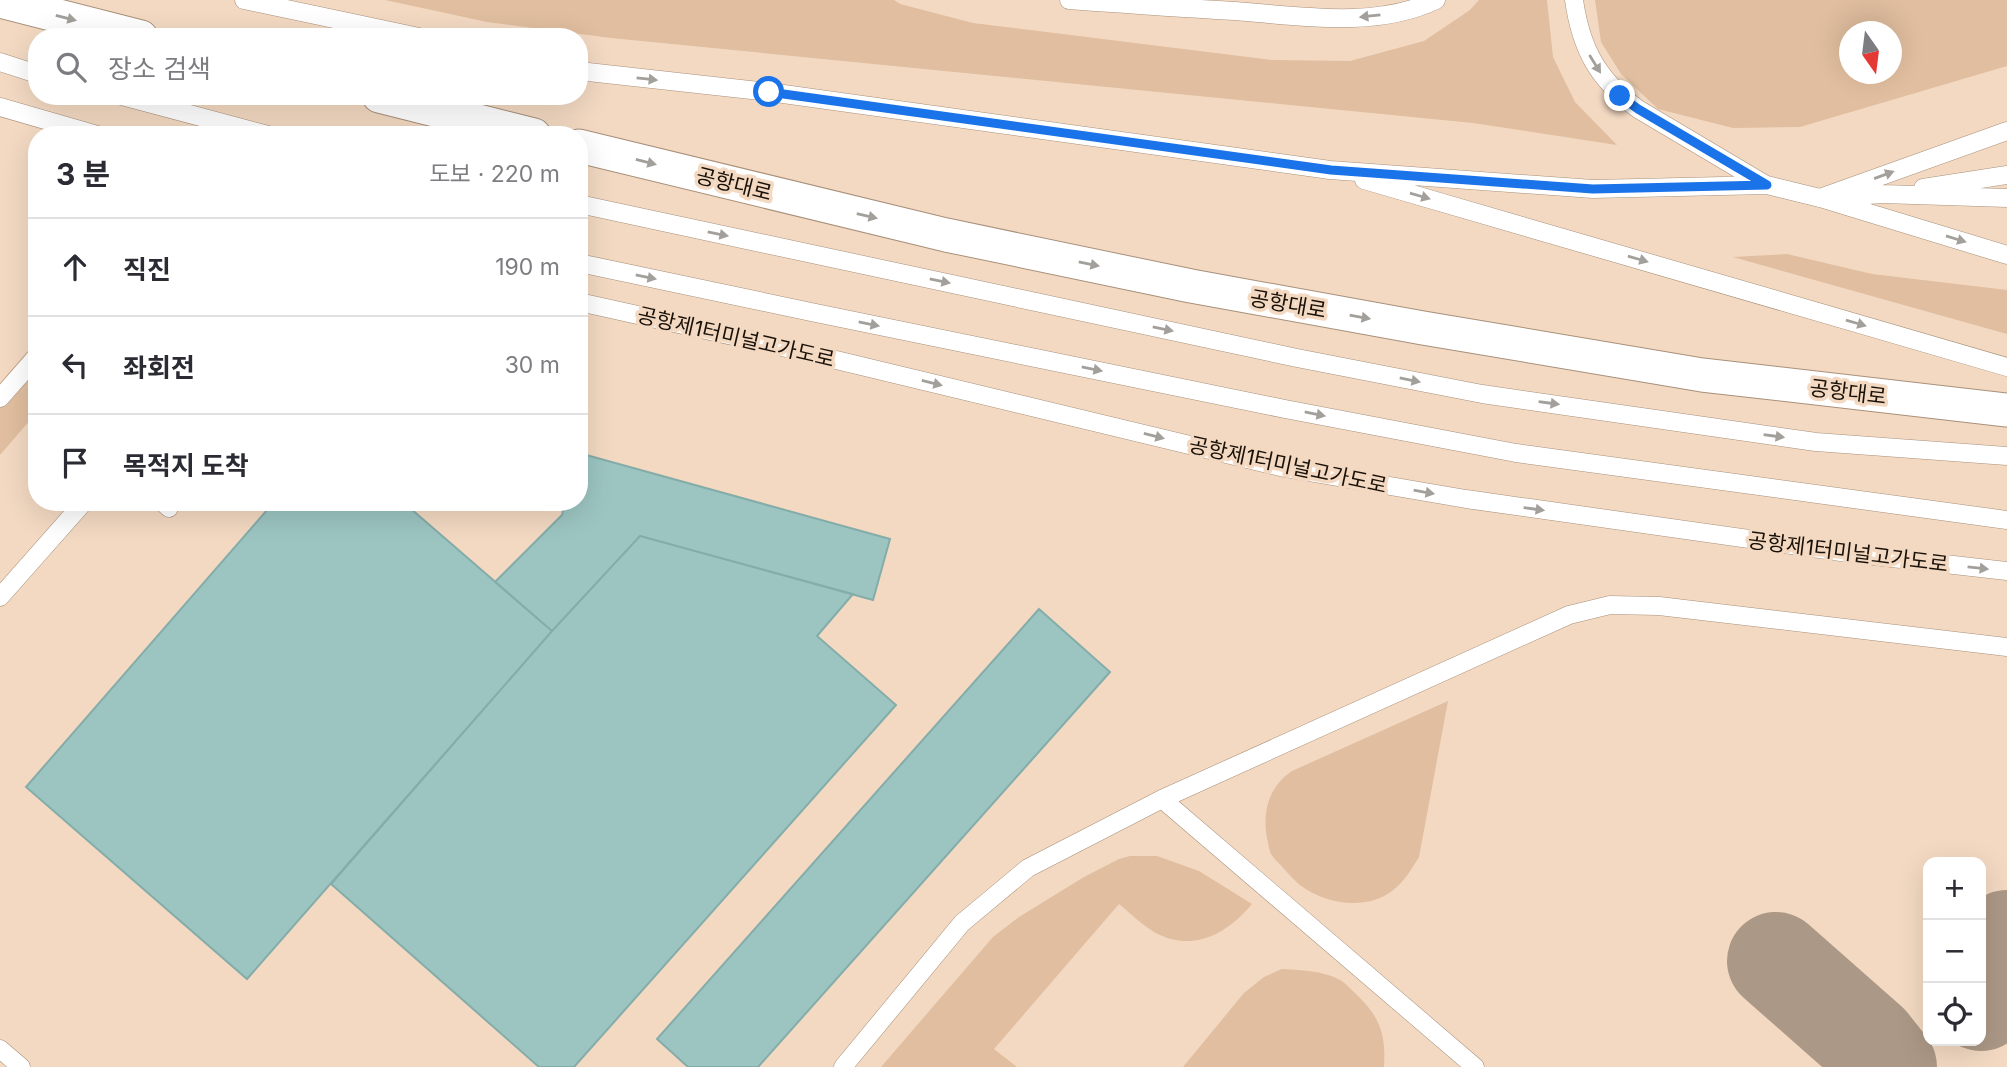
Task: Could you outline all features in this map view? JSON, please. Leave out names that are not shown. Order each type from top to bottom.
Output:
[{"type":"street","points":[[0,1],[106,28]]},
{"type":"street","points":[[415,105],[498,126]]},
{"type":"street","name":"공항대로","points":[[588,148],[946,234],[1191,286],[1702,375],[2007,410]]},
{"type":"lane","points":[[244,0],[376,28]]},
{"type":"lane","points":[[1069,0],[1369,18],[1424,6],[1436,0]]},
{"type":"lane","points":[[1574,0],[1587,51],[1596,68],[1620,96],[1767,185]]},
{"type":"lane","points":[[0,62],[28,71]]},
{"type":"lane","points":[[588,72],[769,92],[1331,170],[1593,189],[1767,185],[1820,198],[2007,255]]},
{"type":"lane","points":[[156,105],[234,126]]},
{"type":"lane","points":[[0,109],[35,126]]},
{"type":"lane","points":[[0,109],[63,126]]},
{"type":"lane","points":[[1820,198],[2007,131]]},
{"type":"lane","points":[[1331,170],[2007,367]]},
{"type":"lane","points":[[1820,198],[1882,194],[2007,175]]},
{"type":"lane","points":[[1882,194],[2007,198]]},
{"type":"lane","points":[[588,206],[1270,352],[1482,394],[1816,442],[2007,456]]},
{"type":"lane","points":[[588,265],[878,326],[1516,453],[2007,520]]},
{"type":"lane","name":"공항제1터미널고가도로","points":[[588,304],[778,346],[1285,468],[1466,499],[1848,553],[2007,571]]},
{"type":"lane","points":[[0,398],[28,366]]},
{"type":"lane","points":[[0,597],[76,511]]},
{"type":"lane","points":[[843,1067],[962,923],[1028,868],[1162,799],[1569,615],[1610,605],[1659,606],[2007,647]]},
{"type":"lane","points":[[1162,799],[1475,1067]]},
{"type":"lane","points":[[0,1049],[21,1067]]},
{"type":"shaded area","points":[[385,0],[894,0],[900,4],[973,23],[1272,60],[1350,61],[1424,41],[1470,10],[1479,0],[1547,0],[1553,57],[1575,102],[1617,145],[1473,123],[611,38],[588,35],[588,28],[534,28],[487,22]]},
{"type":"shaded area","points":[[1595,0],[2007,0],[2007,66],[1800,127],[1733,128],[1658,109],[1621,74],[1601,42]]},
{"type":"shaded area","points":[[1787,254],[1872,274],[2007,290],[2007,334],[1733,257]]},
{"type":"shaded area","points":[[28,350],[28,422],[0,455],[0,383]]},
{"type":"shaded area","points":[[1448,701],[1419,857],[1404,880],[1381,897],[1358,903],[1333,901],[1300,885],[1270,852],[1266,828],[1267,809],[1278,784],[1292,771]]},
{"type":"shaded area","points":[[1130,856],[1157,856],[1199,871],[1252,904],[1220,932],[1208,938],[1182,941],[1154,932],[1119,904],[994,1049],[1017,1067],[881,1067],[993,937],[1019,917],[1084,877]]},
{"type":"shaded area","points":[[1282,969],[1312,972],[1340,980],[1364,1002],[1380,1027],[1384,1045],[1384,1067],[1183,1067],[1244,993],[1264,977]]},
{"type":"building","points":[[588,455],[890,539],[873,600],[640,536],[552,631],[495,582],[563,511],[588,511]]},
{"type":"building","points":[[266,511],[413,511],[552,631],[247,979],[26,787]]},
{"type":"building","points":[[640,536],[853,594],[817,636],[896,705],[574,1067],[539,1067],[331,884],[552,631]]},
{"type":"building","points":[[1039,609],[1110,672],[758,1067],[688,1067],[657,1039]]},
{"type":"taxiway","points":[[1986,990],[2007,939]]},
{"type":"taxiway","points":[[1776,961],[1869,1043],[1888,1067]]},
{"type":"route","points":[[769,92],[1331,170],[1593,189],[1767,185],[1620,96]]}]
